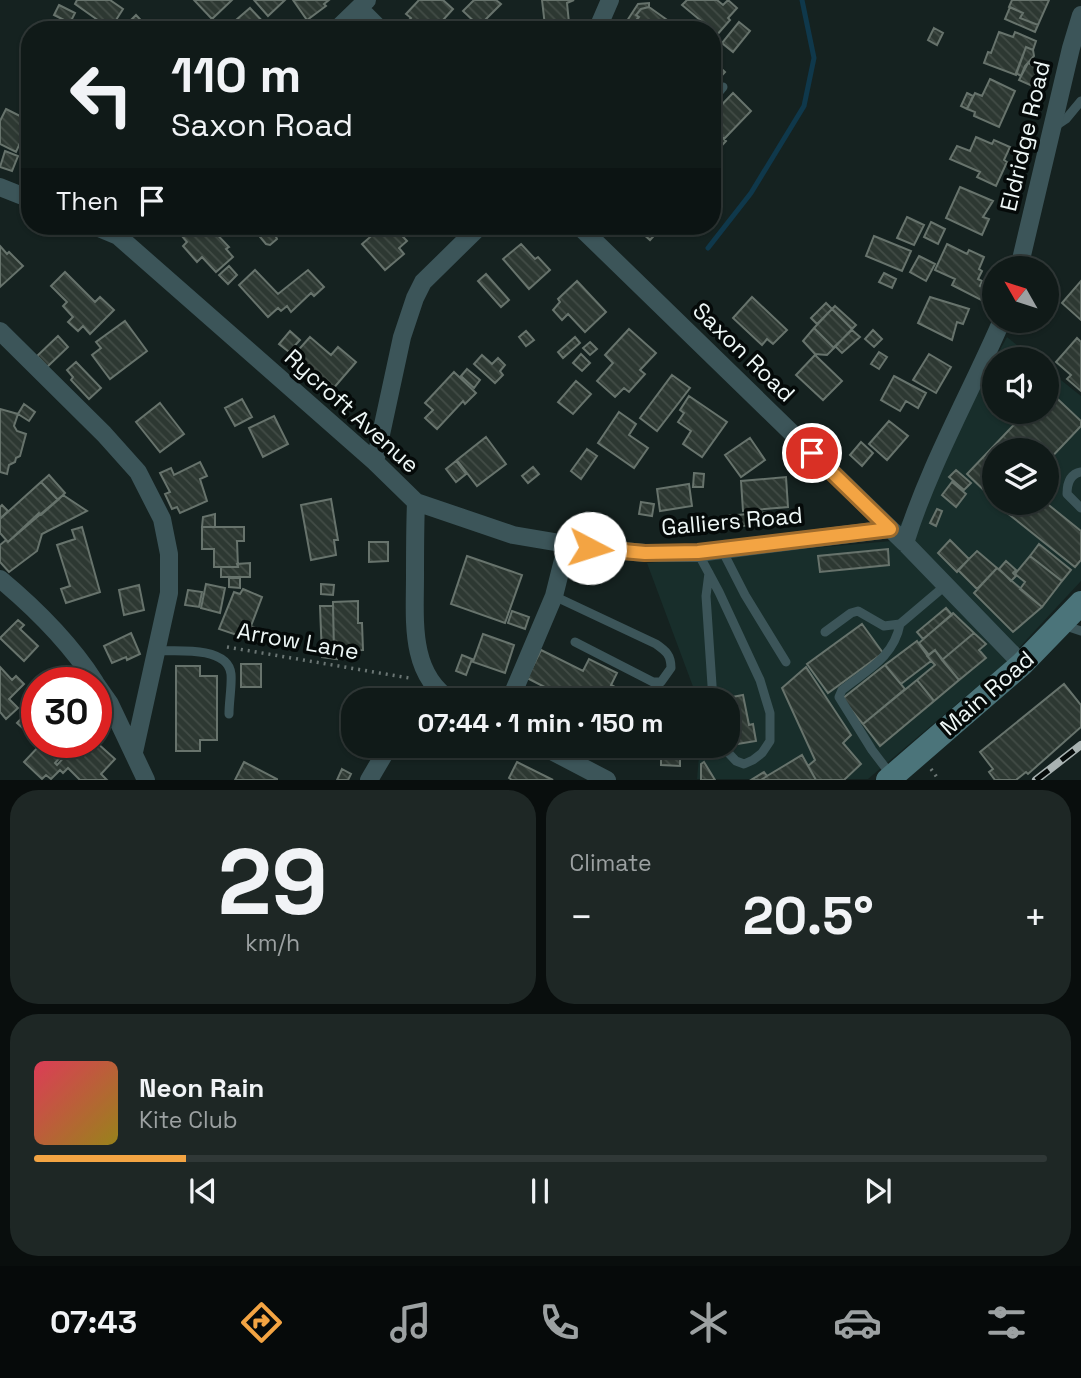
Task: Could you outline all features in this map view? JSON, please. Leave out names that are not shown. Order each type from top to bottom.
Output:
[{"type":"main road","name":"Main Road","points":[[890,778],[1022,664],[1071,628],[1081,603]]},
{"type":"street","points":[[601,21],[610,0]]},
{"type":"street","points":[[345,21],[363,4],[375,21]]},
{"type":"street","name":"Eldridge Road","points":[[1022,256],[1079,25]]},
{"type":"street","points":[[0,187],[21,195]]},
{"type":"street","name":"Rycroft Avenue","points":[[128,235],[416,502],[414,632],[419,656],[438,688]]},
{"type":"street","points":[[375,462],[402,337],[415,298],[423,282],[471,235]]},
{"type":"street","name":"Saxon Road","points":[[588,235],[905,543],[1022,664]]},
{"type":"street","points":[[0,331],[104,434],[138,472],[162,519],[169,554],[169,593],[134,751]]},
{"type":"street","points":[[905,543],[929,478],[997,333]]},
{"type":"street","name":"Galliers Road","points":[[416,502],[513,535],[645,553],[698,552],[890,529]]},
{"type":"street","points":[[515,688],[554,596],[567,544]]},
{"type":"street","points":[[0,579],[54,629],[84,667]]},
{"type":"street","points":[[430,688],[433,684]]},
{"type":"street","points":[[112,708],[146,779]]},
{"type":"street","points":[[369,779],[382,758]]},
{"type":"street","points":[[566,758],[607,779]]},
{"type":"lane","points":[[1053,128],[1066,119],[1081,101]]},
{"type":"lane","points":[[1081,472],[1071,478],[1067,494],[1081,508]]},
{"type":"lane","points":[[721,549],[745,595],[786,662]]},
{"type":"lane","points":[[698,552],[760,681],[770,713],[770,741],[762,753],[744,764],[733,758]]},
{"type":"lane","points":[[709,571],[706,596],[712,688]]},
{"type":"lane","points":[[825,632],[850,613],[858,611],[884,626],[900,624],[946,585]]},
{"type":"lane","points":[[554,596],[656,644],[667,652],[671,659],[671,668],[661,681],[653,682],[575,642]]},
{"type":"lane","points":[[890,778],[839,697],[842,690],[886,655],[895,644],[900,624]]},
{"type":"lane","points":[[156,651],[194,651],[220,657],[227,663],[231,674],[229,714]]},
{"type":"path","name":"Arrow Lane","points":[[224,647],[433,684]]},
{"type":"shaded area","points":[[1007,337],[1019,347],[1002,347]]},
{"type":"shaded area","points":[[1059,379],[1081,396],[1081,581],[1004,664],[868,779],[697,779],[699,758],[740,758],[740,688],[694,688],[647,563],[891,541],[982,382],[982,424],[1059,424]]},
{"type":"building","points":[[77,0],[110,0],[123,9],[117,21],[99,21],[75,4]]},
{"type":"building","points":[[194,0],[232,0],[212,19]]},
{"type":"building","points":[[254,0],[285,0],[268,16]]},
{"type":"building","points":[[293,0],[329,0],[324,4],[326,6],[307,20]]},
{"type":"building","points":[[419,0],[443,0],[453,9],[442,21],[408,21],[411,18],[406,14]]},
{"type":"building","points":[[474,0],[496,0],[501,4],[484,21],[474,21],[463,11]]},
{"type":"building","points":[[542,0],[574,0],[567,3],[569,21],[544,21]]},
{"type":"building","points":[[687,0],[717,0],[723,5],[728,0],[737,8],[721,30],[721,21],[701,21],[682,5]]},
{"type":"building","points":[[1012,0],[1049,0],[1038,25],[1020,18],[1023,13],[1009,7]]},
{"type":"building","points":[[649,3],[649,7],[641,9],[635,21],[627,21],[638,4]]},
{"type":"building","points":[[59,5],[75,13],[71,21],[54,15]]},
{"type":"building","points":[[649,7],[669,21],[635,21],[641,9]]},
{"type":"building","points":[[1010,7],[1023,13],[1020,18],[1038,25],[1035,32],[1005,19]]},
{"type":"building","points":[[250,8],[262,21],[235,21]]},
{"type":"building","points":[[136,15],[142,21],[130,21]]},
{"type":"building","points":[[739,22],[750,31],[733,52],[722,43]]},
{"type":"building","points":[[934,28],[943,33],[937,45],[928,40]]},
{"type":"building","points":[[999,32],[1013,37],[1015,32],[1036,41],[1033,50],[1026,47],[1016,75],[984,63]]},
{"type":"building","points":[[1026,47],[1033,50],[1034,56],[1021,76],[1016,73]]},
{"type":"building","points":[[1028,63],[1045,70],[1039,89],[1019,80]]},
{"type":"building","points":[[990,79],[1015,91],[999,127],[974,116],[975,112],[967,109],[975,93],[982,96]]},
{"type":"building","points":[[733,93],[751,111],[724,139],[721,136],[721,106]]},
{"type":"building","points":[[967,93],[973,96],[967,109],[961,106]]},
{"type":"building","points":[[6,109],[21,116],[21,141],[16,152],[0,144],[0,121]]},
{"type":"building","points":[[976,137],[992,144],[994,140],[1010,147],[1004,160],[1007,162],[996,186],[977,177],[980,172],[950,159],[957,146],[970,151]]},
{"type":"building","points":[[5,151],[18,156],[12,171],[0,167]]},
{"type":"building","points":[[960,187],[993,201],[983,217],[989,219],[982,235],[946,218]]},
{"type":"building","points":[[907,217],[924,225],[914,245],[897,238]]},
{"type":"building","points":[[931,222],[945,229],[938,244],[924,237]]},
{"type":"building","points":[[181,235],[218,235],[229,247],[226,249],[233,257],[216,272],[202,257],[197,262],[183,246],[187,242]]},
{"type":"building","points":[[258,235],[275,235],[277,239],[270,245]]},
{"type":"building","points":[[372,235],[401,235],[407,241],[399,248],[404,254],[385,270],[362,244]]},
{"type":"building","points":[[874,236],[911,251],[902,271],[866,256]]},
{"type":"building","points":[[521,244],[550,270],[529,289],[503,259]]},
{"type":"building","points":[[947,244],[967,254],[969,250],[982,256],[979,269],[982,271],[978,279],[982,281],[982,300],[952,285],[955,279],[935,270]]},
{"type":"building","points":[[0,246],[23,266],[0,287]]},
{"type":"building","points":[[919,256],[935,264],[926,281],[910,272]]},
{"type":"building","points":[[229,266],[237,275],[228,284],[219,275]]},
{"type":"building","points":[[255,270],[278,294],[308,270],[324,287],[314,296],[311,293],[291,312],[287,306],[281,311],[278,308],[268,317],[239,285]]},
{"type":"building","points":[[65,272],[95,302],[100,297],[114,310],[90,334],[83,326],[78,331],[68,322],[73,317],[63,306],[67,302],[51,286]]},
{"type":"building","points":[[884,273],[896,279],[892,288],[879,282]]},
{"type":"building","points":[[486,274],[509,300],[501,307],[478,281]]},
{"type":"building","points":[[577,281],[606,312],[585,332],[568,314],[562,320],[553,310],[560,302],[558,299]]},
{"type":"building","points":[[1081,281],[1081,320],[1062,303]]},
{"type":"building","points":[[752,297],[787,330],[773,344],[767,339],[762,345],[733,318]]},
{"type":"building","points":[[930,297],[969,309],[963,324],[957,322],[952,340],[918,323]]},
{"type":"building","points":[[826,303],[832,309],[817,324],[811,318]]},
{"type":"building","points":[[835,306],[856,325],[852,329],[832,309]]},
{"type":"building","points":[[832,309],[852,329],[834,348],[814,328]]},
{"type":"building","points":[[125,321],[147,351],[110,379],[92,355],[101,348],[96,342]]},
{"type":"building","points":[[814,328],[834,348],[827,355],[815,354],[803,341]]},
{"type":"building","points":[[629,329],[656,353],[640,370],[645,374],[629,392],[624,388],[615,397],[597,381],[613,363],[605,355]]},
{"type":"building","points":[[852,330],[860,337],[842,353],[835,346]]},
{"type":"building","points":[[873,330],[882,339],[874,347],[865,339]]},
{"type":"building","points":[[290,331],[300,340],[289,352],[279,344]]},
{"type":"building","points":[[526,331],[534,340],[526,346],[519,337]]},
{"type":"building","points":[[58,336],[68,347],[47,367],[37,356]]},
{"type":"building","points":[[310,337],[331,355],[338,347],[356,362],[332,390],[293,356]]},
{"type":"building","points":[[575,337],[580,343],[563,358],[558,352]]},
{"type":"building","points":[[1077,338],[1081,342],[1081,391],[1067,379],[1071,375],[1059,365],[1059,359]]},
{"type":"building","points":[[590,342],[597,349],[590,355],[583,348]]},
{"type":"building","points":[[879,352],[887,357],[879,369],[871,364]]},
{"type":"building","points":[[581,354],[590,363],[582,371],[573,363]]},
{"type":"building","points":[[929,354],[951,367],[936,393],[913,380]]},
{"type":"building","points":[[482,355],[492,364],[498,358],[505,365],[500,371],[503,375],[495,383],[474,364]]},
{"type":"building","points":[[815,355],[842,381],[823,400],[796,375]]},
{"type":"building","points":[[76,362],[101,388],[89,399],[71,380],[73,377],[67,370]]},
{"type":"building","points":[[467,369],[480,380],[474,388],[461,376]]},
{"type":"building","points":[[454,372],[476,393],[465,404],[463,401],[437,429],[425,418],[433,410],[425,403]]},
{"type":"building","points":[[672,375],[690,388],[657,431],[640,418]]},
{"type":"building","points":[[894,376],[926,393],[918,408],[906,401],[900,411],[881,400]]},
{"type":"building","points":[[576,381],[591,394],[573,414],[558,402]]},
{"type":"building","points":[[689,396],[727,422],[702,457],[683,444],[691,431],[678,422],[684,413],[680,410]]},
{"type":"building","points":[[242,399],[252,417],[235,426],[225,408]]},
{"type":"building","points":[[1059,400],[1081,421],[1081,426],[1059,449],[1059,438],[1001,438],[1015,424],[1059,424]]},
{"type":"building","points":[[160,403],[184,434],[160,452],[136,422]]},
{"type":"building","points":[[24,404],[35,412],[29,421],[18,414]]},
{"type":"building","points":[[0,409],[18,414],[14,426],[17,431],[26,434],[20,456],[9,465],[7,474],[0,472]]},
{"type":"building","points":[[619,412],[636,424],[629,435],[648,448],[634,468],[598,443]]},
{"type":"building","points":[[274,416],[288,444],[263,457],[249,428]]},
{"type":"building","points":[[889,421],[908,436],[887,460],[869,444]]},
{"type":"building","points":[[486,437],[506,464],[477,486],[457,460]]},
{"type":"building","points":[[750,438],[765,460],[741,477],[725,455]]},
{"type":"building","points":[[861,442],[873,453],[862,466],[850,455]]},
{"type":"building","points":[[587,449],[597,456],[581,479],[571,471]]},
{"type":"building","points":[[982,458],[982,488],[967,474]]},
{"type":"building","points":[[456,461],[466,474],[456,482],[446,469]]},
{"type":"building","points":[[200,462],[207,476],[200,479],[207,501],[180,513],[177,507],[172,509],[165,494],[170,492],[160,473],[171,468],[174,475]]},
{"type":"building","points":[[533,467],[539,474],[528,483],[522,476]]},
{"type":"building","points":[[956,470],[971,483],[964,490],[949,477]]},
{"type":"building","points":[[694,473],[704,474],[703,487],[693,487]]},
{"type":"building","points":[[49,475],[65,493],[58,500],[41,482]]},
{"type":"building","points":[[786,477],[788,507],[743,511],[741,481]]},
{"type":"building","points":[[41,482],[58,500],[41,515],[39,513],[8,542],[0,533],[0,519]]},
{"type":"building","points":[[952,482],[966,494],[956,507],[942,495]]},
{"type":"building","points":[[689,484],[692,506],[660,511],[657,489]]},
{"type":"building","points":[[63,495],[87,511],[42,534],[37,551],[9,572],[0,562],[0,545],[6,540],[8,542]]},
{"type":"building","points":[[331,499],[338,540],[334,540],[336,555],[311,560],[301,505]]},
{"type":"building","points":[[641,502],[654,504],[652,516],[639,514]]},
{"type":"building","points":[[2,505],[8,511],[0,519],[0,507]]},
{"type":"building","points":[[937,509],[942,511],[936,526],[930,523]]},
{"type":"building","points":[[770,512],[771,524],[728,527],[727,516]]},
{"type":"building","points":[[1059,513],[1081,531],[1081,560],[1075,567],[1010,515]]},
{"type":"building","points":[[215,514],[215,527],[202,527],[203,517]]},
{"type":"building","points":[[82,527],[100,592],[66,603],[61,589],[70,586],[57,545],[75,539],[72,530]]},
{"type":"building","points":[[202,527],[244,527],[244,541],[237,541],[238,567],[214,567],[214,549],[202,549]]},
{"type":"building","points":[[950,540],[969,559],[957,572],[938,553]]},
{"type":"building","points":[[369,542],[388,542],[388,561],[369,562]]},
{"type":"building","points":[[1039,544],[1071,570],[1062,581],[1030,556]]},
{"type":"building","points":[[888,549],[889,565],[820,572],[818,556]]},
{"type":"building","points":[[977,551],[997,568],[977,589],[958,570]]},
{"type":"building","points":[[467,556],[522,575],[505,623],[451,604]]},
{"type":"building","points":[[1030,556],[1062,581],[1042,607],[1020,589],[1025,582],[1015,574]]},
{"type":"building","points":[[1006,561],[1016,570],[1013,573],[1016,576],[1011,581],[999,569]]},
{"type":"building","points":[[250,563],[250,577],[221,577],[221,567],[238,567],[237,564]]},
{"type":"building","points":[[997,568],[1042,607],[1013,632],[974,593]]},
{"type":"building","points":[[229,578],[240,578],[240,588],[229,587]]},
{"type":"building","points":[[206,584],[225,588],[220,613],[201,608]]},
{"type":"building","points":[[321,584],[334,585],[333,595],[321,594]]},
{"type":"building","points":[[139,585],[144,610],[124,615],[119,590]]},
{"type":"building","points":[[243,589],[262,597],[251,626],[268,633],[264,644],[219,629],[234,592],[240,594]]},
{"type":"building","points":[[188,590],[202,592],[199,607],[185,605]]},
{"type":"building","points":[[358,601],[358,623],[362,623],[363,650],[334,651],[333,602]]},
{"type":"building","points":[[320,606],[333,606],[334,651],[337,650],[337,659],[322,657]]},
{"type":"building","points":[[946,608],[952,615],[923,639],[917,632]]},
{"type":"building","points":[[512,611],[529,617],[525,629],[508,623]]},
{"type":"building","points":[[953,613],[974,633],[942,660],[935,650],[929,655],[919,643]]},
{"type":"building","points":[[18,620],[24,625],[20,629],[38,646],[24,661],[0,638]]},
{"type":"building","points":[[862,624],[883,653],[828,693],[807,664]]},
{"type":"building","points":[[131,633],[140,654],[112,663],[104,646]]},
{"type":"building","points":[[974,633],[986,644],[979,650],[986,658],[959,680],[942,660]]},
{"type":"building","points":[[483,634],[514,645],[505,673],[473,662]]},
{"type":"building","points":[[917,641],[931,661],[901,684],[885,665]]},
{"type":"building","points":[[541,650],[583,671],[589,659],[617,673],[611,685],[617,688],[547,688],[527,678]]},
{"type":"building","points":[[935,650],[959,680],[934,701],[917,680],[935,665],[927,656]]},
{"type":"building","points":[[462,655],[472,659],[466,675],[456,671]]},
{"type":"building","points":[[241,664],[261,664],[261,687],[241,687]]},
{"type":"building","points":[[885,665],[905,689],[863,724],[842,699]]},
{"type":"building","points":[[176,666],[200,666],[200,676],[217,676],[217,740],[200,740],[200,751],[176,751]]},
{"type":"building","points":[[0,667],[12,680],[16,676],[21,681],[21,687],[9,699],[18,708],[6,719],[0,712]]},
{"type":"building","points":[[806,667],[851,735],[843,743],[861,764],[844,780],[816,780],[808,766],[815,760],[782,688]]},
{"type":"building","points":[[917,680],[934,701],[880,746],[863,724]]},
{"type":"building","points":[[1064,684],[1081,705],[1081,727],[1028,774],[1026,772],[1016,780],[995,780],[989,772],[993,769],[980,752]]},
{"type":"building","points":[[743,695],[749,725],[753,724],[756,741],[740,744],[740,696]]},
{"type":"building","points":[[802,755],[816,780],[761,780],[767,776]]},
{"type":"building","points":[[112,756],[115,759],[101,774],[107,780],[80,780],[68,768],[63,773],[60,770],[51,779],[46,775],[42,779],[24,762],[28,758],[60,758],[55,763],[57,765],[63,758]]},
{"type":"building","points":[[661,758],[695,758],[680,759],[680,766],[661,765]]},
{"type":"building","points":[[244,762],[277,779],[277,780],[235,780]]},
{"type":"building","points":[[517,762],[553,780],[512,780],[509,778]]},
{"type":"building","points":[[704,762],[715,780],[701,780],[701,764]]},
{"type":"building","points":[[342,769],[351,774],[348,780],[337,780]]},
{"type":"building","points":[[764,772],[767,776],[761,780],[751,780]]},
{"type":"waterway","points":[[721,231],[751,193],[804,106],[814,58],[802,0]]},
{"type":"waterway","points":[[708,248],[718,235]]},
{"type":"railway","points":[[1036,780],[1081,745]]},
{"type":"route","points":[[590,548],[645,553],[698,552],[890,529],[812,453]]}]
